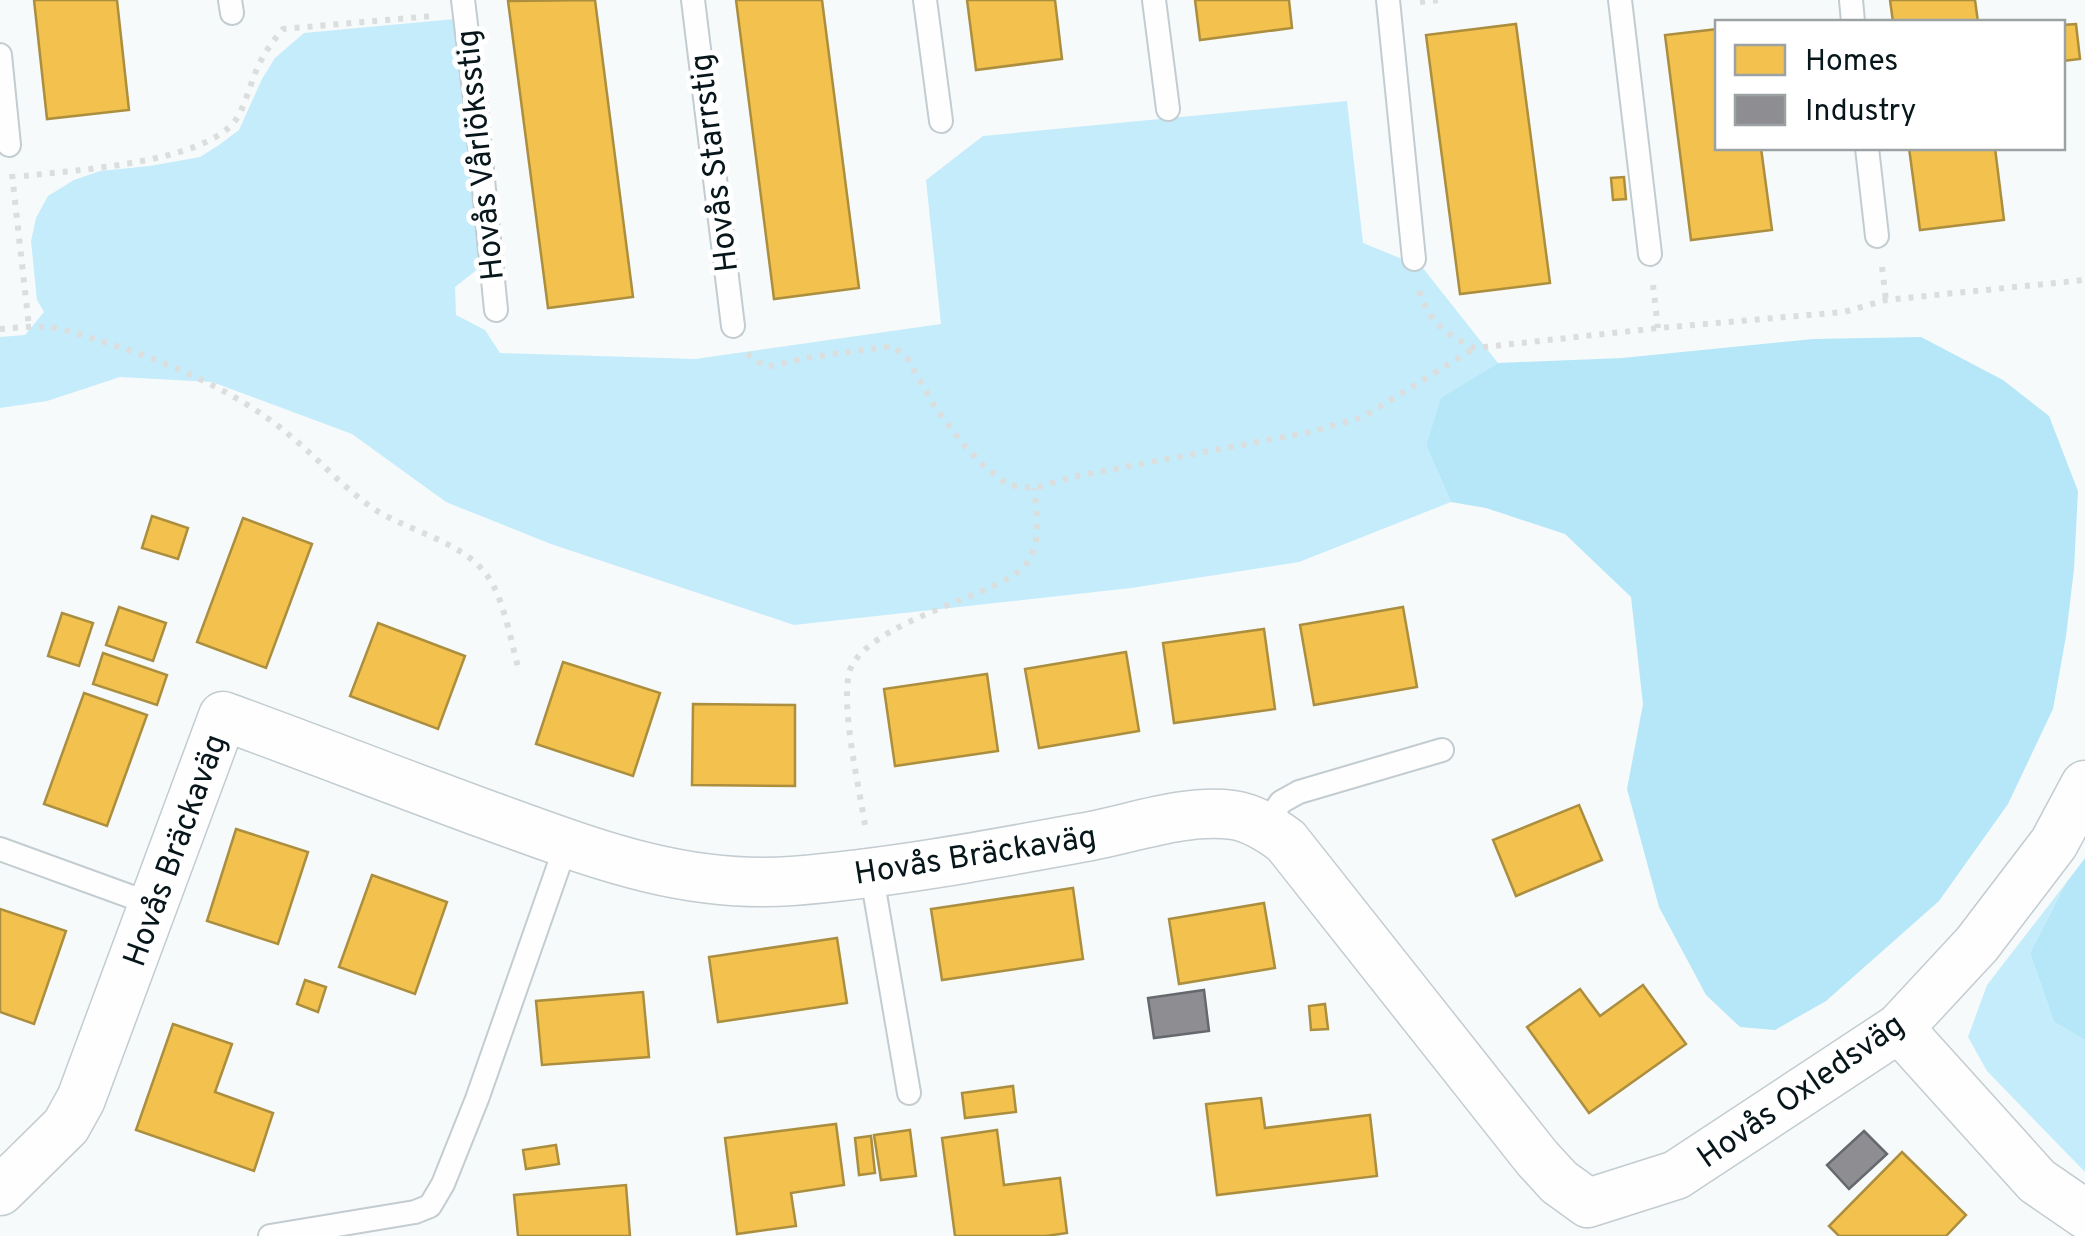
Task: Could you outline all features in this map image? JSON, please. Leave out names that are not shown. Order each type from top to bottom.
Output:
[{"type":"street","name":"Hovås Bräckaväg","points":[[0,1191],[66,1126],[81,1100],[223,716],[566,845],[638,867],[736,882],[790,881],[1003,852],[1190,815],[1234,815],[1265,826]]},
{"type":"street","name":"Hovås Oxledsväg","points":[[1265,826],[1286,841],[1537,1158],[1588,1203],[1676,1175],[1900,1028],[1977,944],[2054,843],[2085,784]]},
{"type":"street","points":[[1900,1028],[2037,1181],[2085,1214]]},
{"type":"lane","name":"Hovås Starrstig","points":[[693,0],[733,326]]},
{"type":"lane","points":[[925,0],[941,121]]},
{"type":"lane","points":[[1154,0],[1168,109]]},
{"type":"lane","points":[[1388,0],[1414,259]]},
{"type":"lane","points":[[1620,0],[1650,254]]},
{"type":"lane","name":"Hovås Vårlöksstig","points":[[464,7],[496,310]]},
{"type":"lane","points":[[0,55],[9,144]]},
{"type":"lane","points":[[1867,150],[1877,236]]},
{"type":"lane","points":[[1265,826],[1281,802],[1299,792],[1442,750]]},
{"type":"lane","points":[[270,1236],[415,1212],[430,1206],[477,1100],[566,845]]},
{"type":"lane","points":[[0,848],[154,905]]},
{"type":"lane","points":[[872,871],[909,1093]]},
{"type":"lane","points":[[2075,1236],[2085,1226]]},
{"type":"path","points":[[13,178],[156,158],[210,141],[237,119],[258,64],[283,28],[464,7]]},
{"type":"path","points":[[9,144],[29,327]]},
{"type":"path","points":[[1414,259],[1415,279],[1433,318],[1448,336],[1475,348]]},
{"type":"path","points":[[733,326],[739,345],[750,358],[766,367],[892,346],[906,358],[935,407],[985,468],[1008,485],[1034,488],[1077,476],[1310,432],[1364,417],[1475,348],[1844,312],[1886,300],[2085,280]]},
{"type":"path","points":[[0,329],[66,330],[116,345],[242,400],[288,433],[352,494],[385,516],[460,552],[486,574],[503,612],[518,668]]},
{"type":"path","points":[[872,871],[850,732],[850,669],[862,650],[883,636],[1005,580],[1026,565],[1036,544],[1034,488]]},
{"type":"shaded area","points":[[455,19],[482,258],[479,268],[455,287],[456,315],[485,330],[500,353],[695,359],[941,324],[926,180],[983,136],[1347,101],[1363,243],[1422,267],[1498,363],[1441,399],[1426,445],[1451,502],[1299,562],[1131,588],[794,625],[551,544],[446,502],[352,434],[212,382],[120,377],[47,401],[0,408],[0,337],[25,335],[44,312],[37,300],[31,241],[36,218],[48,196],[74,180],[100,171],[200,157],[219,145],[239,130],[275,58],[304,33]]},
{"type":"shaded area","points":[[1921,337],[2003,380],[2049,416],[2078,491],[2074,569],[2053,709],[2008,804],[1939,901],[1826,1001],[1775,1030],[1740,1027],[1706,995],[1659,907],[1627,789],[1643,704],[1631,597],[1565,534],[1486,508],[1451,502],[1426,445],[1441,398],[1498,363],[1622,358],[1813,339]]},
{"type":"shaded area","points":[[2085,858],[2085,1040],[2054,1022],[2030,953],[2066,883]]},
{"type":"shaded area","points":[[2066,883],[2030,953],[2054,1022],[2085,1040],[2085,1172],[1987,1071],[1968,1037],[1987,985]]},
{"type":"building: Homes","points":[[34,0],[117,0],[129,110],[47,119]]},
{"type":"building: Homes","points":[[595,0],[633,297],[548,308],[508,1]]},
{"type":"building: Homes","points":[[736,0],[822,0],[859,288],[774,299]]},
{"type":"building: Homes","points":[[967,0],[1055,0],[1062,59],[976,70]]},
{"type":"building: Homes","points":[[1195,0],[1289,0],[1292,28],[1200,40]]},
{"type":"building: Homes","points":[[1890,0],[1975,0],[1978,20],[1893,20]]},
{"type":"building: Homes","points":[[1516,24],[1550,283],[1460,294],[1426,35]]},
{"type":"building: Homes","points":[[2076,24],[2080,59],[2065,61],[2065,25]]},
{"type":"building: Homes","points":[[1715,29],[1715,150],[1761,150],[1772,230],[1691,240],[1665,35]]},
{"type":"building: Homes","points":[[1909,150],[1995,150],[2004,220],[1920,230]]},
{"type":"building: Homes","points":[[1624,177],[1626,199],[1613,200],[1611,178]]},
{"type":"building: Homes","points":[[152,516],[188,528],[178,559],[142,548]]},
{"type":"building: Homes","points":[[243,518],[312,544],[266,668],[197,642]]},
{"type":"building: Homes","points":[[119,607],[166,623],[153,661],[106,645]]},
{"type":"building: Homes","points":[[1403,607],[1417,687],[1314,705],[1300,625]]},
{"type":"building: Homes","points":[[62,613],[93,623],[79,666],[48,656]]},
{"type":"building: Homes","points":[[378,623],[465,656],[438,729],[350,696]]},
{"type":"building: Homes","points":[[1264,629],[1275,709],[1174,723],[1163,643]]},
{"type":"building: Homes","points":[[1126,652],[1139,731],[1039,748],[1025,669]]},
{"type":"building: Homes","points":[[103,653],[167,675],[157,705],[93,684]]},
{"type":"building: Homes","points":[[563,662],[660,693],[633,776],[536,744]]},
{"type":"building: Homes","points":[[987,674],[998,751],[895,766],[884,689]]},
{"type":"building: Homes","points":[[84,693],[147,715],[107,826],[44,804]]},
{"type":"building: Homes","points":[[693,704],[795,705],[795,786],[692,785]]},
{"type":"building: Homes","points":[[1579,805],[1602,860],[1516,896],[1493,840]]},
{"type":"building: Homes","points":[[236,829],[308,852],[278,944],[207,921]]},
{"type":"building: Homes","points":[[372,875],[447,902],[415,994],[339,967]]},
{"type":"building: Homes","points":[[1073,888],[1083,959],[942,980],[931,909]]},
{"type":"building: Homes","points":[[1264,903],[1275,968],[1179,984],[1169,919]]},
{"type":"building: Homes","points":[[0,909],[66,931],[34,1024],[0,1012]]},
{"type":"building: Homes","points":[[837,938],[847,1003],[718,1022],[709,957]]},
{"type":"building: Homes","points":[[305,980],[326,987],[318,1012],[297,1004]]},
{"type":"building: Homes","points":[[1643,985],[1686,1044],[1589,1113],[1527,1027],[1580,989],[1600,1016]]},
{"type":"building: Homes","points":[[643,992],[649,1057],[542,1065],[536,1001]]},
{"type":"building: Homes","points":[[1325,1004],[1328,1029],[1311,1030],[1309,1006]]},
{"type":"building: Homes","points":[[173,1024],[232,1044],[215,1092],[273,1113],[254,1171],[136,1130]]},
{"type":"building: Homes","points":[[1013,1086],[1016,1112],[965,1118],[962,1093]]},
{"type":"building: Homes","points":[[1261,1098],[1265,1128],[1370,1115],[1377,1176],[1217,1195],[1206,1104]]},
{"type":"building: Homes","points":[[836,1124],[844,1185],[791,1193],[796,1226],[737,1234],[725,1138]]},
{"type":"building: Homes","points":[[910,1130],[916,1176],[881,1180],[874,1135]]},
{"type":"building: Homes","points":[[997,1130],[1004,1185],[1060,1178],[1067,1233],[955,1236],[942,1138]]},
{"type":"building: Homes","points":[[871,1136],[875,1173],[859,1175],[855,1138]]},
{"type":"building: Homes","points":[[556,1145],[559,1164],[526,1169],[523,1150]]},
{"type":"building: Homes","points":[[1902,1152],[1966,1215],[1946,1236],[1839,1236],[1829,1226]]},
{"type":"building: Homes","points":[[626,1185],[630,1236],[518,1236],[514,1195]]},
{"type":"building: Industry","points":[[1204,990],[1209,1031],[1154,1038],[1148,998]]},
{"type":"building: Industry","points":[[1864,1131],[1887,1154],[1849,1189],[1827,1165]]}]
